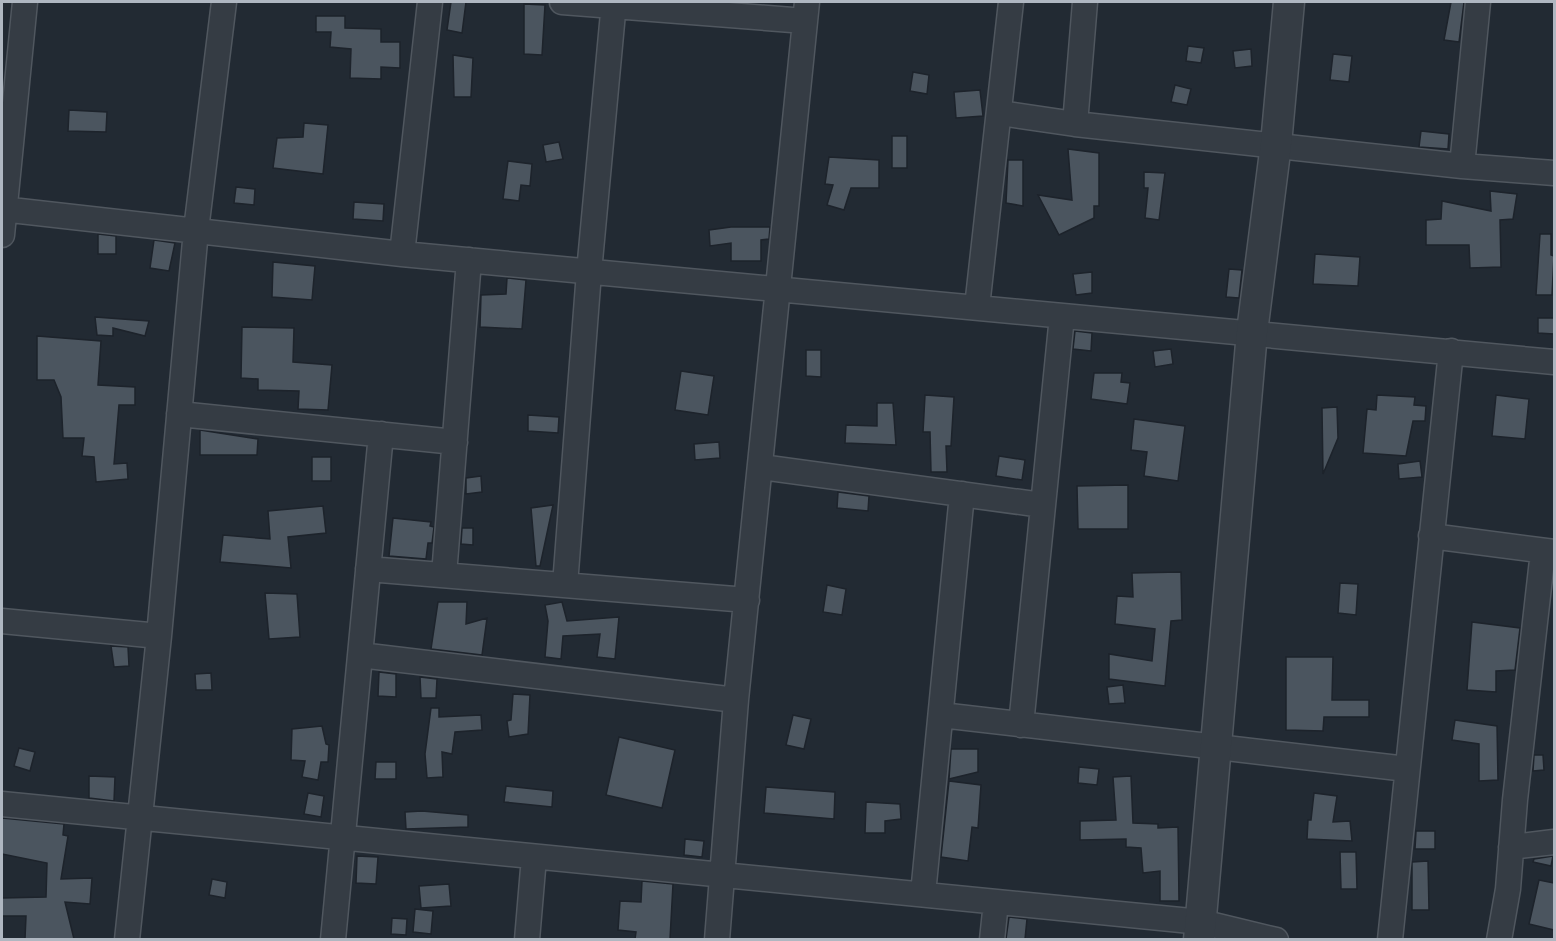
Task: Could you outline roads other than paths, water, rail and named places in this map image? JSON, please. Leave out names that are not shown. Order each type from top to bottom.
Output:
[{"type":"street","points":[[2,235],[25,2]]},
{"type":"street","points":[[127,939],[159,636],[196,230],[224,2]]},
{"type":"street","points":[[402,254],[430,2]]},
{"type":"street","points":[[562,2],[806,11],[736,699],[717,939]]},
{"type":"street","points":[[977,307],[1011,2]]},
{"type":"street","points":[[1075,124],[1085,2]]},
{"type":"street","points":[[1200,931],[1252,332],[1276,144],[1289,2]]},
{"type":"street","points":[[1462,166],[1478,2]]},
{"type":"street","points":[[565,585],[589,272],[614,4]]},
{"type":"street","points":[[1000,113],[1075,124],[1276,144],[1462,166],[1554,173]]},
{"type":"street","points":[[3,209],[402,254],[1554,362]]},
{"type":"street","points":[[444,575],[469,260]]},
{"type":"street","points":[[1021,725],[1062,316]]},
{"type":"street","points":[[1390,939],[1451,351]]},
{"type":"street","points":[[179,414],[455,442]]},
{"type":"street","points":[[333,939],[381,434]]},
{"type":"street","points":[[760,467],[1042,505]]},
{"type":"street","points":[[923,894],[962,494]]},
{"type":"street","points":[[1431,536],[1549,551],[1511,848],[1508,889],[1499,939]]},
{"type":"street","points":[[368,569],[747,600]]},
{"type":"street","points":[[2,621],[159,636]]},
{"type":"street","points":[[360,655],[736,699]]},
{"type":"street","points":[[941,715],[1407,769]]},
{"type":"street","points":[[2,804],[923,894],[1276,939]]},
{"type":"street","points":[[1511,848],[1554,842]]},
{"type":"street","points":[[527,939],[534,857]]},
{"type":"street","points":[[992,939],[996,902]]}]
